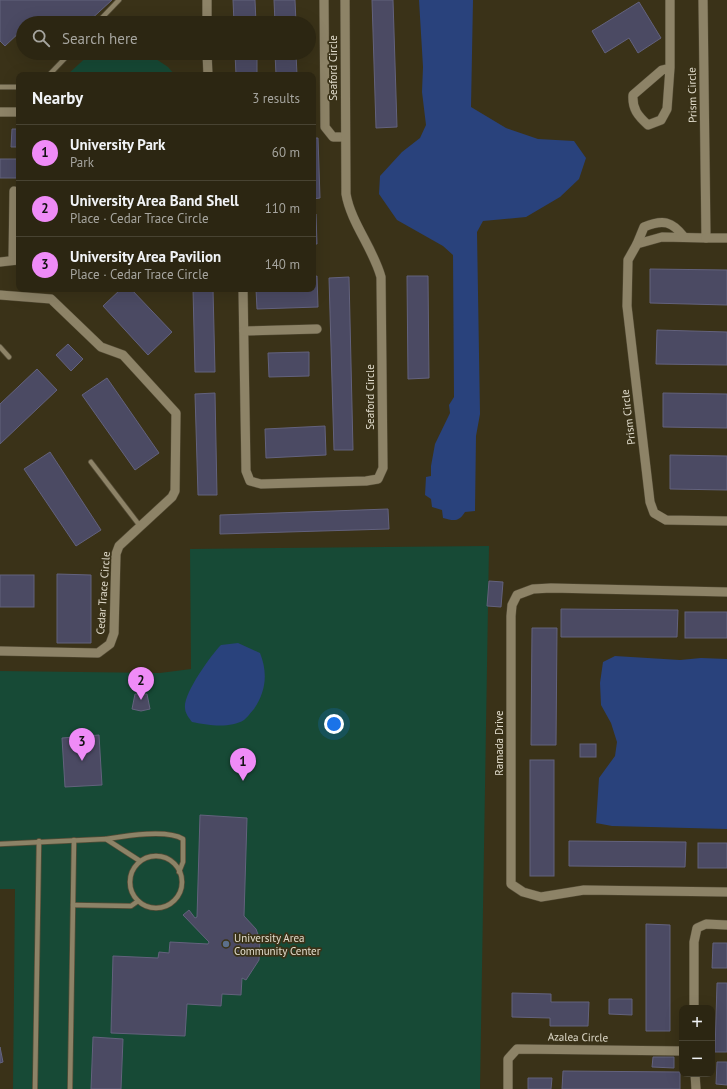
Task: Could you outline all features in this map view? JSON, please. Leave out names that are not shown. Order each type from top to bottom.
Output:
[{"type":"street","points":[[207,0],[207,16]]},
{"type":"street","points":[[324,0],[325,127],[333,137],[345,137]]},
{"type":"street","name":"Seaford Circle","points":[[243,292],[246,471],[250,481],[261,484],[366,481],[378,479],[383,468],[381,277],[377,263],[348,201],[345,137],[345,0]]},
{"type":"street","name":"Prism Circle","points":[[670,0],[670,68],[667,109],[661,120],[648,125],[638,116],[633,105],[633,95],[662,70],[670,68]]},
{"type":"street","name":"Prism Circle","points":[[703,0],[706,238]]},
{"type":"street","points":[[208,60],[208,72]]},
{"type":"street","points":[[0,112],[16,112]]},
{"type":"street","points":[[0,262],[16,260],[14,191]]},
{"type":"street","name":"Prism Circle","points":[[684,237],[671,224],[656,222],[644,226],[637,244],[628,260],[627,306],[650,502],[654,513],[666,520],[727,521]]},
{"type":"street","points":[[637,244],[662,236],[727,238]]},
{"type":"street","name":"Cedar Trace Circle","points":[[0,296],[51,299],[101,346],[123,355],[176,413],[175,491],[172,496],[119,546],[116,554],[114,633],[110,644],[98,653],[0,651]]},
{"type":"street","points":[[244,331],[317,329]]},
{"type":"street","name":"Ramada Drive","points":[[727,592],[551,588],[533,589],[517,595],[512,605],[511,616],[511,884],[523,892],[541,897],[584,890],[727,892]]},
{"type":"street","points":[[694,1005],[694,942],[697,928],[706,924],[727,924]]},
{"type":"street","name":"Azalea Circle","points":[[508,1089],[508,1059],[517,1049],[679,1051]]},
{"type":"street","points":[[695,1077],[696,1089]]},
{"type":"lane","points":[[104,16],[119,0]]},
{"type":"lane","points":[[52,72],[63,60]]},
{"type":"lane","points":[[0,87],[16,87]]},
{"type":"lane","points":[[0,347],[9,357]]},
{"type":"lane","points":[[91,462],[140,526]]},
{"type":"lane","points":[[0,844],[106,839],[139,835],[177,835],[183,839],[183,862],[179,872]]},
{"type":"lane","points":[[106,839],[140,861]]},
{"type":"lane","points":[[70,1089],[74,840]]},
{"type":"lane","points":[[35,1089],[39,841]]},
{"type":"lane","points":[[155,856],[162,857],[170,860],[179,872],[181,881],[180,889],[176,897],[170,903],[162,907],[154,908],[145,905],[138,901],[133,895],[130,880],[131,873],[140,861],[155,856]]},
{"type":"lane","points":[[73,905],[131,906],[138,901]]},
{"type":"green space","points":[[83,60],[158,60],[172,72],[70,72]]},
{"type":"green space","points":[[489,546],[480,1089],[13,1089],[15,889],[0,889],[0,671],[160,673],[191,669],[190,549]]},
{"type":"water","points":[[419,0],[473,0],[471,107],[506,128],[538,139],[574,141],[586,158],[579,179],[560,197],[526,217],[483,221],[477,232],[480,414],[476,436],[475,511],[465,512],[461,518],[456,520],[443,518],[442,510],[432,507],[431,499],[425,495],[426,477],[431,476],[431,466],[435,444],[450,413],[449,405],[454,397],[453,255],[443,246],[397,220],[379,194],[380,176],[402,152],[420,138],[426,125],[422,92],[423,67]]},
{"type":"water","points":[[238,643],[260,653],[263,660],[265,675],[263,689],[254,709],[244,720],[232,725],[218,726],[192,722],[186,714],[185,708],[188,694],[193,685],[211,657],[221,645]]},
{"type":"water","points":[[615,656],[680,660],[701,658],[727,659],[727,829],[612,826],[596,823],[599,778],[615,756],[617,742],[611,723],[601,705],[600,683],[603,662]]},
{"type":"building","points":[[0,0],[112,0],[95,16],[16,16],[16,36],[5,46],[0,41]]},
{"type":"building","points":[[233,0],[255,0],[256,16],[234,16]]},
{"type":"building","points":[[274,0],[295,0],[296,16],[275,16]]},
{"type":"building","points":[[372,0],[393,0],[397,127],[376,128]]},
{"type":"building","points":[[639,2],[661,38],[638,53],[629,38],[605,53],[592,31]]},
{"type":"building","points":[[235,60],[257,60],[257,72],[236,72]]},
{"type":"building","points":[[275,60],[296,60],[297,72],[276,72]]},
{"type":"building","points":[[12,129],[16,129],[16,147],[11,147]]},
{"type":"building","points":[[316,138],[318,138],[320,198],[316,199]]},
{"type":"building","points":[[0,159],[16,159],[16,178],[0,178]]},
{"type":"building","points":[[316,214],[317,244],[316,244]]},
{"type":"building","points":[[650,269],[727,270],[727,305],[650,303]]},
{"type":"building","points":[[316,276],[318,307],[257,309],[256,292],[316,292]]},
{"type":"building","points":[[407,276],[428,276],[429,378],[408,379]]},
{"type":"building","points":[[349,277],[353,450],[334,450],[329,278]]},
{"type":"building","points":[[118,292],[134,292],[172,332],[148,355],[103,306]]},
{"type":"building","points":[[193,292],[213,292],[215,372],[195,372]]},
{"type":"building","points":[[657,330],[727,332],[727,365],[656,364]]},
{"type":"building","points":[[68,344],[83,359],[71,371],[56,355]]},
{"type":"building","points":[[309,352],[309,376],[269,377],[268,353]]},
{"type":"building","points":[[37,369],[57,390],[0,444],[0,404]]},
{"type":"building","points":[[107,378],[159,453],[135,470],[82,395]]},
{"type":"building","points":[[215,393],[217,495],[198,495],[195,394]]},
{"type":"building","points":[[663,393],[727,394],[727,428],[663,427]]},
{"type":"building","points":[[325,426],[326,455],[266,458],[265,429]]},
{"type":"building","points":[[50,452],[101,530],[76,546],[24,469]]},
{"type":"building","points":[[670,455],[727,456],[727,490],[670,489]]},
{"type":"building","points":[[388,509],[389,529],[220,534],[220,515]]},
{"type":"building","points":[[57,574],[91,575],[91,643],[57,643]]},
{"type":"building","points":[[0,575],[34,575],[34,607],[0,607]]},
{"type":"building","points":[[489,581],[503,582],[501,607],[487,606]]},
{"type":"building","points":[[561,609],[678,610],[677,637],[561,637]]},
{"type":"building","points":[[685,612],[727,612],[727,638],[685,638]]},
{"type":"building","points":[[532,628],[557,628],[556,745],[531,745]]},
{"type":"building","points":[[135,694],[147,694],[150,709],[141,711],[132,709]]},
{"type":"building","points":[[99,735],[102,785],[65,787],[62,738]]},
{"type":"building","points":[[580,744],[596,744],[596,757],[580,757]]},
{"type":"building","points":[[530,760],[554,760],[554,876],[530,876]]},
{"type":"building","points":[[200,815],[247,818],[244,916],[256,929],[260,940],[259,960],[246,980],[242,978],[241,995],[222,994],[221,1006],[187,1004],[185,1036],[111,1033],[113,956],[158,958],[159,952],[169,953],[170,942],[208,944],[209,942],[183,915],[189,910],[195,918],[197,917]]},
{"type":"building","points":[[569,841],[686,842],[685,867],[569,866]]},
{"type":"building","points":[[698,843],[727,843],[727,868],[698,868]]},
{"type":"building","points":[[646,924],[670,925],[670,1031],[646,1031]]},
{"type":"building","points":[[713,943],[727,943],[727,968],[712,968]]},
{"type":"building","points":[[717,983],[727,983],[727,1052],[715,1052]]},
{"type":"building","points":[[512,993],[551,994],[551,1002],[589,1002],[588,1026],[550,1026],[550,1018],[512,1017]]},
{"type":"building","points":[[609,999],[632,999],[632,1015],[609,1014]]},
{"type":"building","points":[[93,1037],[123,1039],[121,1089],[91,1089]]},
{"type":"building","points":[[0,1047],[3,1062],[0,1063]]},
{"type":"building","points":[[653,1057],[674,1057],[674,1068],[652,1067]]},
{"type":"building","points":[[717,1062],[727,1062],[727,1085],[716,1084]]},
{"type":"building","points":[[563,1071],[679,1072],[680,1077],[680,1089],[562,1089]]},
{"type":"building","points":[[528,1078],[552,1078],[551,1089],[528,1089]]},
{"type":"place","name":"University Area Band Shell","points":[[141,700]]},
{"type":"place","name":"University Area Pavilion","points":[[82,761]]},
{"type":"place","name":"University Park","points":[[243,781]]},
{"type":"place","name":"University Area Community Center","points":[[226,944]]}]
